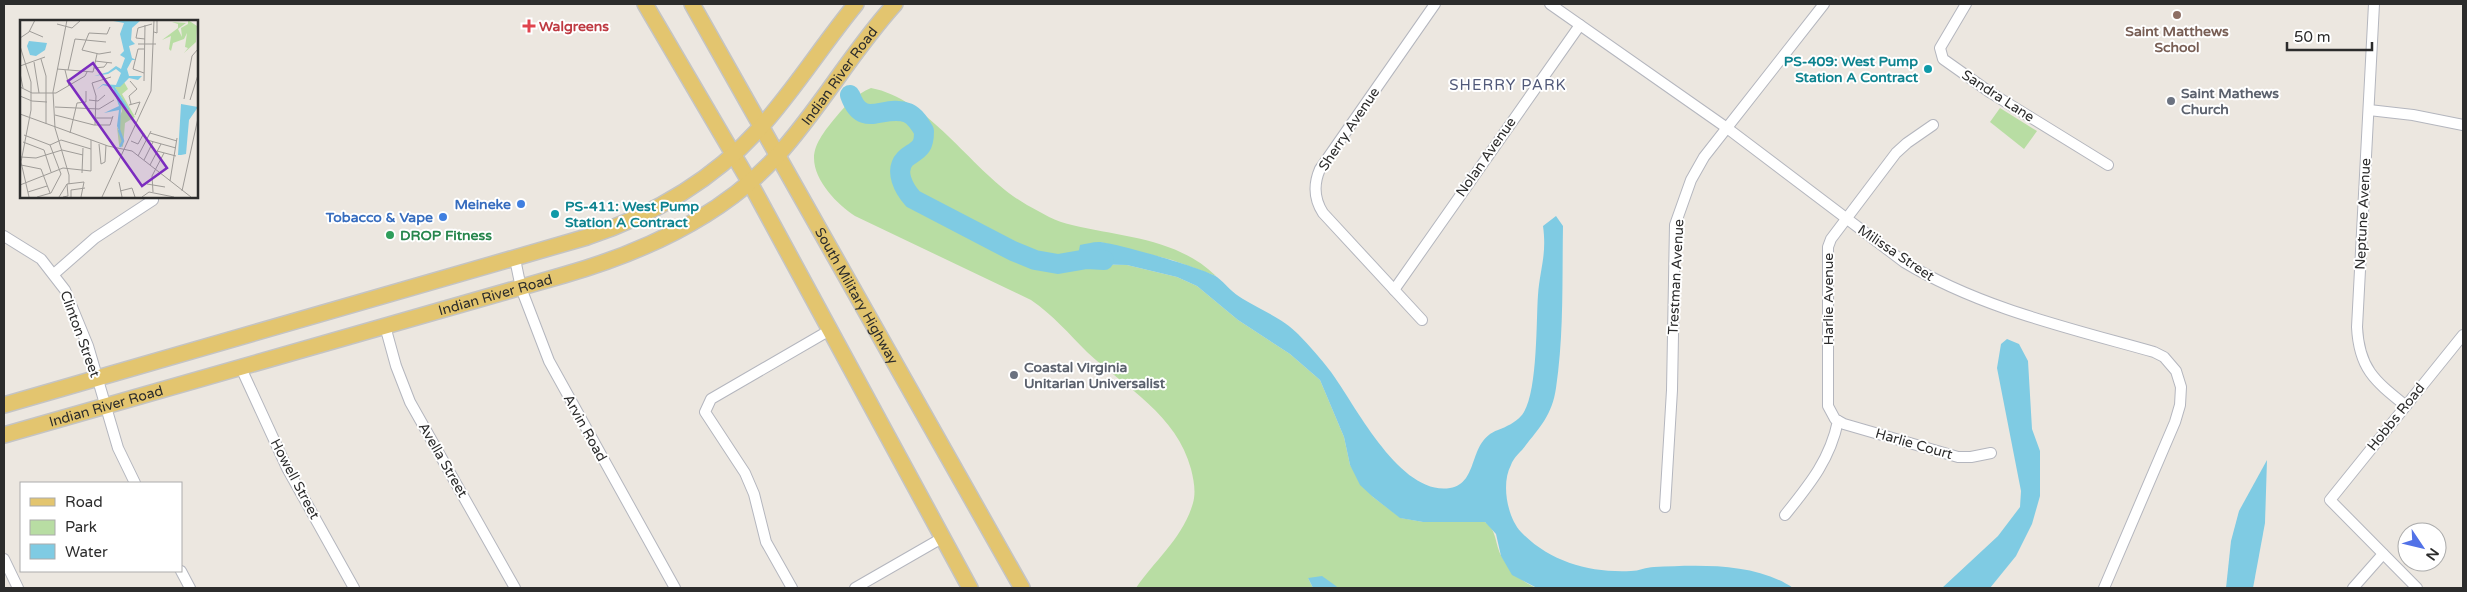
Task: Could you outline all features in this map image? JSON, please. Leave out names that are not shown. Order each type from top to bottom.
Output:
[{"type":"main road","points":[[645,4],[734,154],[970,588]]},
{"type":"main road","name":"South Military Highway","points":[[692,4],[1022,588]]},
{"type":"main road","name":"Indian River Road","points":[[4,405],[590,237],[654,210],[686,191],[734,154],[761,127],[856,4]]},
{"type":"main road","name":"Indian River Road","points":[[4,435],[600,265],[644,248],[708,212],[749,181],[778,155],[896,4]]},
{"type":"street","name":"Sherry Avenue","points":[[1422,320],[1323,213],[1319,207],[1315,187],[1320,169],[1435,4]]},
{"type":"street","name":"Milissa Street","points":[[1550,4],[1726,128],[1904,262],[1955,289],[2059,325],[2154,352],[2172,364],[2182,388],[2175,422],[2104,588]]},
{"type":"street","name":"Trestman Avenue","points":[[1665,507],[1672,390],[1675,225],[1691,180],[1726,128],[1824,4]]},
{"type":"street","name":"Sandra Lane","points":[[1966,4],[1940,48],[1943,59],[1991,92],[2108,165]]},
{"type":"street","name":"Neptune Avenue","points":[[2374,4],[2357,327],[2358,348],[2368,371],[2379,384],[2406,406]]},
{"type":"street","name":"Nolan Avenue","points":[[1394,290],[1580,25]]},
{"type":"street","points":[[2369,110],[2412,115],[2463,125]]},
{"type":"street","name":"Harlie Avenue","points":[[1838,421],[1828,406],[1828,247],[1831,239],[1845,219],[1896,153],[1933,125]]},
{"type":"street","points":[[54,274],[95,238],[152,200]]},
{"type":"street","name":"Clinton Street","points":[[4,236],[41,259],[65,290],[80,325],[118,448],[135,482]]},
{"type":"street","name":"Arvin Road","points":[[515,259],[520,288],[533,325],[566,395],[675,588]]},
{"type":"street","name":"Avella Street","points":[[385,326],[396,366],[410,402],[515,588]]},
{"type":"street","points":[[792,588],[766,542],[754,494],[745,473],[705,412],[712,399],[830,330]]},
{"type":"street","name":"Hobbs Road","points":[[2383,554],[2330,500],[2463,335]]},
{"type":"street","name":"Howell Street","points":[[241,368],[287,468],[354,588]]},
{"type":"street","points":[[1785,515],[1816,476],[1835,436],[1838,421]]},
{"type":"street","name":"Harlie Court","points":[[1838,421],[1958,456],[1971,457],[1991,453]]},
{"type":"street","points":[[855,588],[942,538]]},
{"type":"street","points":[[2353,588],[2383,554],[2417,588]]},
{"type":"street","points":[[4,560],[18,588]]},
{"type":"street","points":[[182,572],[190,588]]},
{"type":"green space","points":[[871,88],[893,95],[933,122],[989,176],[1027,205],[1066,224],[1129,236],[1166,246],[1201,263],[1216,276],[1172,260],[1100,242],[1083,264],[1127,265],[1177,277],[1197,286],[1238,320],[1290,354],[1320,380],[1344,437],[1350,465],[1373,497],[1401,518],[1423,522],[1481,520],[1493,531],[1499,552],[1509,567],[1522,580],[1537,588],[1338,588],[1308,578],[1313,588],[1136,588],[1176,538],[1193,503],[1194,482],[1184,450],[1174,433],[1148,404],[1087,352],[1054,318],[1031,300],[855,216],[841,206],[828,192],[822,184],[815,167],[816,147],[825,131],[844,108],[856,97]]},
{"type":"green space","points":[[2000,108],[2037,131],[2024,149],[1990,122]]},
{"type":"water","points":[[1556,216],[1563,226],[1559,368],[1554,398],[1548,414],[1514,459],[1508,472],[1506,481],[1507,500],[1516,526],[1532,542],[1545,551],[1571,564],[1616,571],[1634,571],[1651,567],[1671,566],[1726,567],[1761,573],[1793,588],[1537,588],[1512,575],[1501,556],[1496,534],[1485,522],[1423,522],[1400,518],[1373,497],[1360,485],[1350,465],[1344,437],[1320,380],[1290,354],[1238,320],[1197,286],[1177,277],[1127,265],[1083,264],[1077,260],[1080,245],[1099,242],[1108,243],[1159,256],[1217,277],[1239,297],[1286,324],[1302,339],[1331,372],[1366,426],[1397,464],[1414,478],[1432,487],[1450,488],[1459,485],[1466,478],[1477,452],[1488,435],[1516,420],[1527,407],[1531,393],[1535,358],[1538,295],[1544,253],[1543,226]]},
{"type":"water","points":[[2007,339],[2019,344],[2028,361],[2032,429],[2040,451],[2040,496],[2032,524],[2016,556],[1990,588],[1942,588],[1998,536],[2020,507],[2021,491],[1997,368],[2001,344]]},
{"type":"water","points":[[2267,460],[2265,523],[2253,588],[2226,588],[2231,541],[2239,511]]},
{"type":"water","points":[[1322,576],[1338,588],[1313,588],[1308,578]]},
{"type":"waterway","points":[[850,95],[855,106],[861,112],[868,114],[891,111],[908,113],[921,126],[924,131],[922,144],[918,150],[905,159],[900,169],[906,190],[913,199],[1013,251],[1035,260],[1058,264],[1087,259],[1104,260]]},
{"type":"place","name":"Saint Matthews School","points":[[2177,15]]},
{"type":"place","name":"Walgreens","points":[[529,26]]},
{"type":"place","name":"PS-409: West Pump Station A Contract","points":[[1928,69]]},
{"type":"place","name":"Saint Mathews Church","points":[[2171,101]]},
{"type":"place","name":"Meineke","points":[[521,204]]},
{"type":"place","name":"PS-411: West Pump Station A Contract","points":[[555,214]]},
{"type":"place","name":"Tobacco & Vape","points":[[443,217]]},
{"type":"place","name":"DROP Fitness","points":[[390,235]]},
{"type":"place","name":"Coastal Virginia Unitarian Universalist","points":[[1014,375]]},
{"type":"district","name":"SHERRY PARK","points":[[1508,85]]}]
